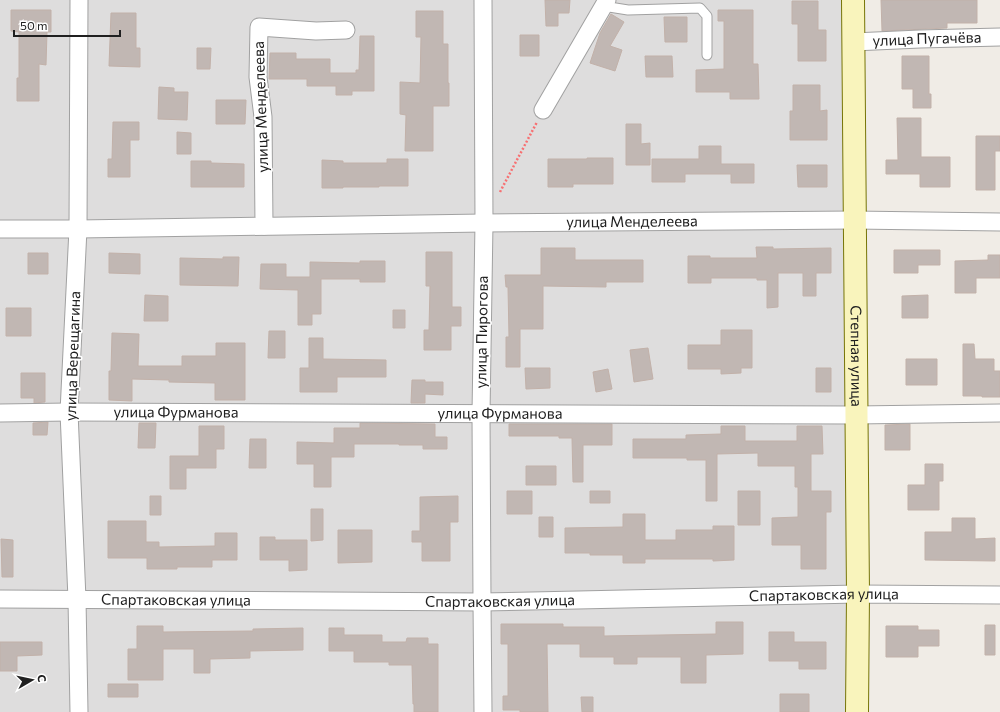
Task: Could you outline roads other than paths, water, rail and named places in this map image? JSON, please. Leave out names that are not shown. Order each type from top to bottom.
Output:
[{"type":"main road","name":"Степная улица","points":[[853,0],[858,594],[857,712]]},
{"type":"street","name":"улица Верещагина","points":[[78,0],[78,229],[69,412],[77,599],[79,712]]},
{"type":"street","name":"улица Пирогова","points":[[483,0],[484,223],[481,414],[483,712]]},
{"type":"street","points":[[543,110],[605,3]]},
{"type":"street","name":"улица Менделеева","points":[[264,226],[263,117],[258,77],[259,27],[309,30],[346,30]]},
{"type":"street","name":"улица Пугачёва","points":[[853,42],[1000,37]]},
{"type":"street","name":"улица Менделеева","points":[[0,229],[854,220],[1000,222]]},
{"type":"street","name":"улица Фурманова","points":[[0,413],[856,415],[1000,413]]},
{"type":"street","name":"Спартаковская улица","points":[[0,599],[482,602],[858,594],[1000,595]]},
{"type":"lane","points":[[605,3],[628,10],[700,8],[707,16],[706,55]]}]
